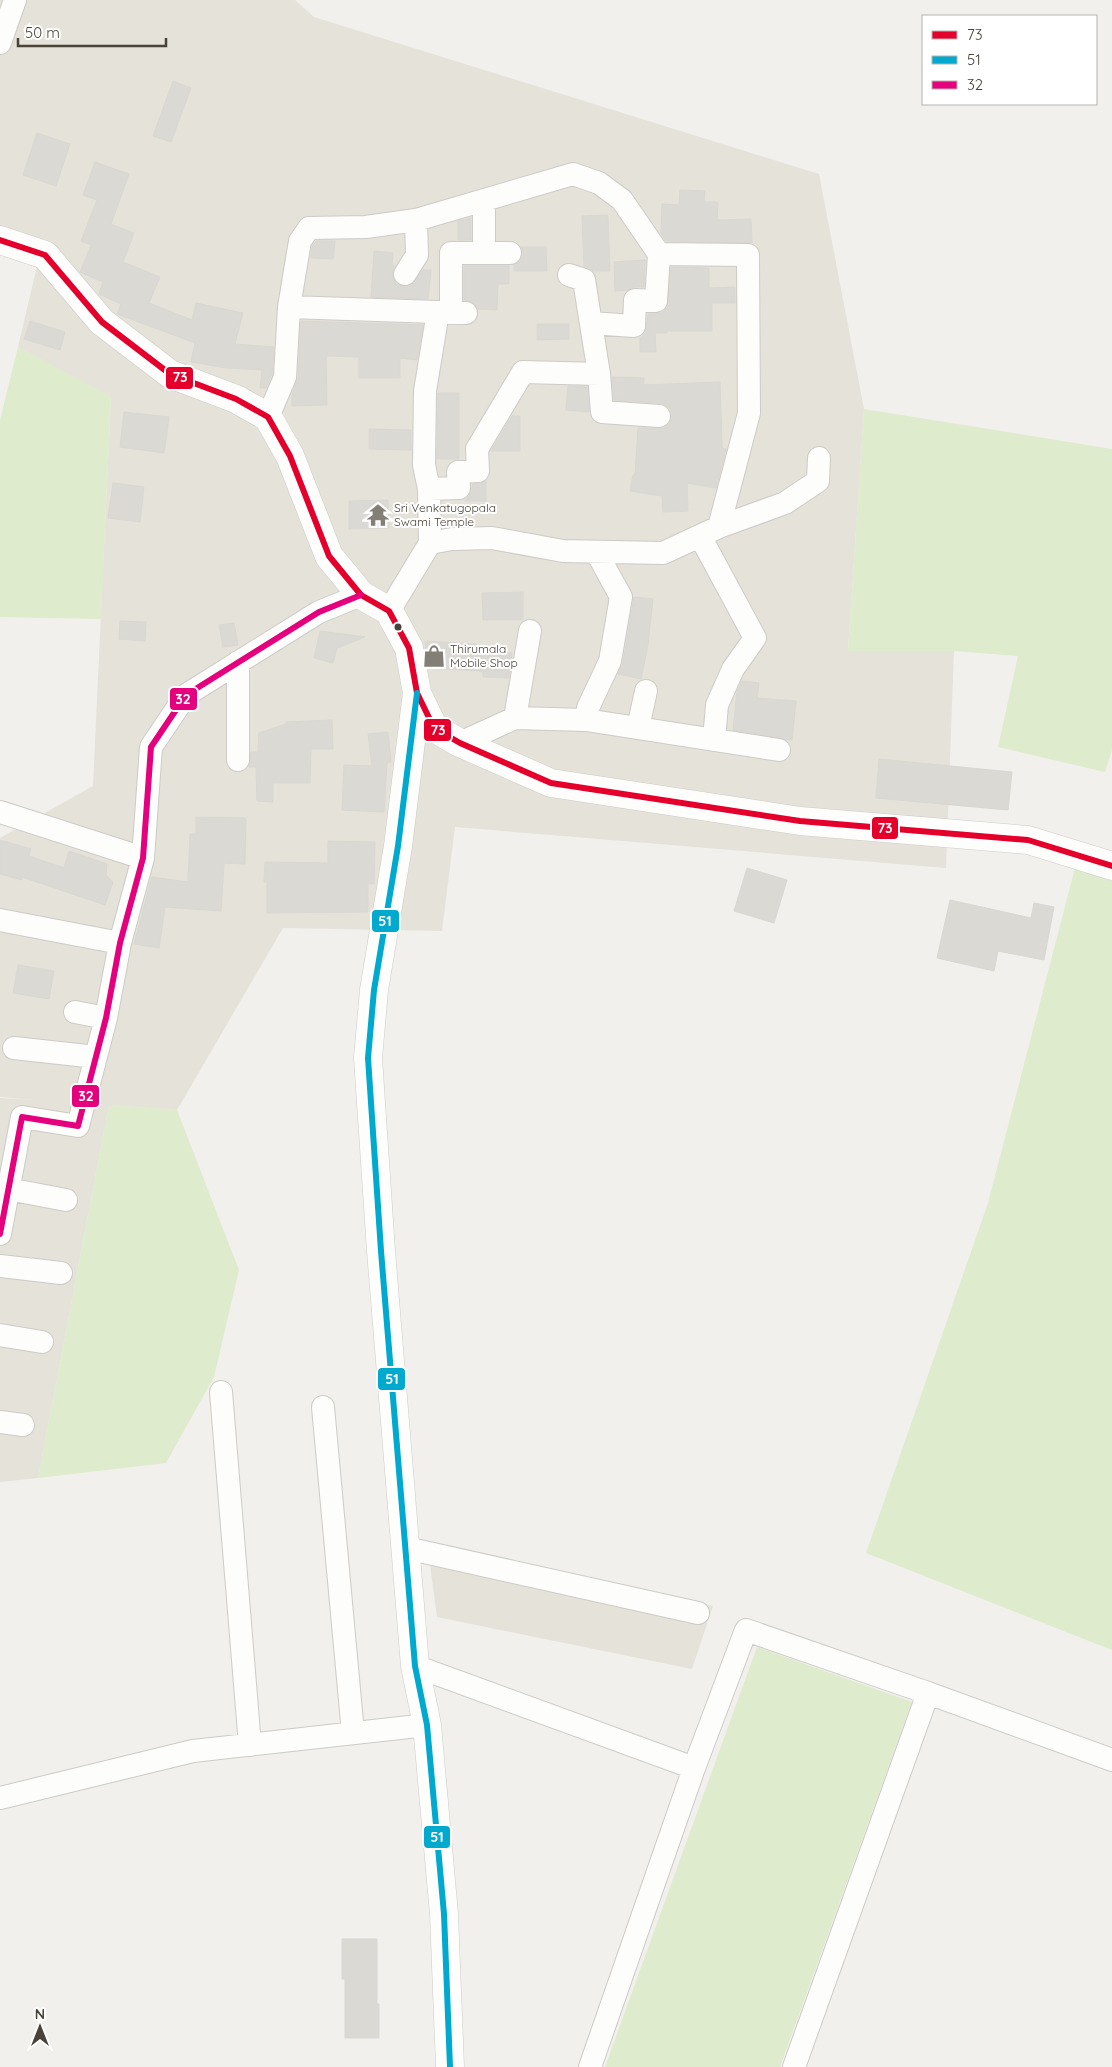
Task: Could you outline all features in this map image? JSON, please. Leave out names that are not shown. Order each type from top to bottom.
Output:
[{"type":"street","points":[[0,43],[16,0]]},
{"type":"street","points":[[268,417],[285,377],[289,307],[300,241],[309,228],[366,227],[416,220],[573,174],[599,183],[622,200],[659,254],[656,300],[636,300],[634,326],[591,324]]},
{"type":"street","points":[[484,200],[484,254]]},
{"type":"street","points":[[405,274],[416,255],[416,220]]},
{"type":"street","points":[[0,240],[45,255],[102,322],[170,374],[236,399],[268,417],[290,456],[329,556],[361,595],[389,611],[410,648],[416,693],[398,846],[374,990],[368,1058],[381,1251],[415,1666],[427,1725],[444,1914],[450,2067]]},
{"type":"street","points":[[389,611],[430,543],[429,489],[424,465],[426,391],[451,312],[451,253],[510,254]]},
{"type":"street","points":[[659,254],[748,255],[749,413],[709,531],[755,638],[733,669],[717,704],[714,740]]},
{"type":"street","points":[[570,275],[584,280],[599,374],[602,412],[659,416]]},
{"type":"street","points":[[289,307],[451,312]]},
{"type":"street","points":[[429,489],[459,488],[458,472],[478,471],[477,449],[523,372],[599,374]]},
{"type":"street","points":[[430,543],[452,539],[492,538],[563,551],[663,553],[709,531],[785,503],[818,481],[818,458]]},
{"type":"street","points":[[586,720],[588,708],[610,661],[621,597],[597,553]]},
{"type":"street","points":[[0,1234],[22,1117],[78,1126],[106,1018],[120,944],[143,858],[151,747],[186,695],[319,612],[361,595]]},
{"type":"street","points":[[515,718],[530,631]]},
{"type":"street","points":[[238,662],[238,760]]},
{"type":"street","points":[[638,728],[646,691]]},
{"type":"street","points":[[416,693],[434,728],[460,743],[552,783],[800,821],[1028,840],[1112,866]]},
{"type":"street","points":[[460,743],[515,718],[586,720],[780,750]]},
{"type":"street","points":[[0,812],[143,858]]},
{"type":"street","points":[[0,920],[120,944]]},
{"type":"street","points":[[75,1012],[106,1018]]},
{"type":"street","points":[[14,1048],[96,1056]]},
{"type":"street","points":[[8,1189],[66,1200]]},
{"type":"street","points":[[0,1266],[61,1273]]},
{"type":"street","points":[[0,1335],[42,1342]]},
{"type":"street","points":[[221,1392],[250,1744]]},
{"type":"street","points":[[323,1407],[353,1733]]},
{"type":"street","points":[[0,1422],[23,1425]]},
{"type":"street","points":[[406,1548],[698,1613]]},
{"type":"street","points":[[590,2067],[694,1768],[746,1630],[928,1693],[1112,1760]]},
{"type":"street","points":[[415,1666],[694,1768]]},
{"type":"street","points":[[794,2067],[928,1693]]},
{"type":"street","points":[[0,1798],[193,1751],[427,1725]]},
{"type":"shaded area","points":[[0,0],[295,0],[314,17],[819,174],[864,409],[848,651],[954,651],[946,868],[455,827],[442,931],[283,928],[177,1110],[109,1105],[38,1478],[0,1482],[0,1098],[36,1100],[0,1097],[0,838],[93,786],[111,397],[18,347],[37,266],[0,254]]},
{"type":"shaded area","points":[[427,1542],[713,1606],[692,1669],[437,1617]]},
{"type":"green space","points":[[18,347],[111,396],[101,619],[0,617],[0,420]]},
{"type":"green space","points":[[864,409],[1112,449],[1112,750],[1105,772],[998,747],[1018,656],[954,651],[848,651]]},
{"type":"green space","points":[[1075,868],[1112,881],[1112,1650],[866,1553],[988,1203]]},
{"type":"green space","points":[[109,1105],[177,1110],[239,1270],[214,1377],[166,1463],[38,1478]]},
{"type":"green space","points":[[757,1647],[912,1702],[780,2067],[605,2067]]},
{"type":"building","points":[[173,81],[191,88],[171,142],[153,136]]},
{"type":"building","points":[[37,133],[70,144],[56,186],[23,175]]},
{"type":"building","points":[[95,162],[129,174],[111,224],[134,233],[123,262],[160,277],[149,303],[192,320],[196,303],[243,313],[235,344],[274,347],[272,374],[266,388],[260,388],[262,370],[227,368],[191,362],[195,343],[117,314],[121,304],[99,294],[103,282],[80,272],[91,245],[81,241],[97,200],[83,195]]},
{"type":"building","points":[[680,190],[705,191],[704,202],[718,202],[717,220],[751,219],[752,243],[666,241],[661,233],[662,204],[679,205]]},
{"type":"building","points":[[608,215],[610,271],[594,271],[584,266],[582,216]]},
{"type":"building","points":[[471,218],[471,240],[458,240],[458,221]]},
{"type":"building","points":[[316,241],[335,241],[333,259],[311,258],[312,246]]},
{"type":"building","points":[[521,247],[546,247],[547,271],[514,271],[514,265],[522,259]]},
{"type":"building","points":[[374,251],[393,253],[392,266],[394,266],[392,274],[398,285],[404,287],[411,286],[423,270],[431,270],[428,299],[371,297]]},
{"type":"building","points":[[645,260],[644,287],[615,291],[614,262]]},
{"type":"building","points":[[464,266],[509,266],[509,284],[498,284],[497,310],[478,309],[473,302],[464,300]]},
{"type":"building","points":[[671,267],[709,268],[709,288],[735,287],[735,303],[712,303],[712,331],[667,331],[667,333],[655,333],[656,352],[640,352],[640,338],[645,333],[648,314],[662,313],[667,308]]},
{"type":"building","points":[[30,321],[65,332],[60,350],[24,339]]},
{"type":"building","points":[[301,321],[423,325],[417,360],[400,358],[400,378],[359,378],[359,357],[326,356],[327,405],[292,406],[292,395],[298,378]]},
{"type":"building","points":[[537,324],[569,324],[569,339],[537,340]]},
{"type":"building","points":[[612,377],[644,378],[644,385],[720,382],[722,448],[726,449],[716,488],[687,483],[688,511],[663,512],[662,496],[630,491],[633,475],[635,475],[638,428],[664,428],[670,423],[672,416],[671,410],[666,405],[660,403],[614,400]]},
{"type":"building","points":[[568,386],[587,387],[589,412],[566,410]]},
{"type":"building","points":[[438,393],[459,393],[459,459],[437,459]]},
{"type":"building","points":[[124,412],[169,417],[164,453],[120,447]]},
{"type":"building","points":[[512,416],[520,416],[520,451],[491,451]]},
{"type":"building","points":[[369,429],[411,430],[411,450],[369,449]]},
{"type":"building","points":[[486,481],[486,501],[465,501],[471,493],[473,484]]},
{"type":"building","points":[[113,483],[144,487],[140,522],[108,518]]},
{"type":"building","points":[[388,500],[389,528],[349,529],[349,501]]},
{"type":"building","points":[[523,592],[523,620],[483,620],[482,593]]},
{"type":"building","points":[[634,597],[653,599],[648,644],[641,679],[618,674],[623,663]]},
{"type":"building","points":[[120,621],[146,622],[145,641],[119,639]]},
{"type":"building","points":[[234,623],[238,645],[223,647],[219,625]]},
{"type":"building","points":[[320,631],[365,637],[337,648],[333,663],[314,658]]},
{"type":"building","points":[[425,641],[476,644],[476,652],[512,653],[509,678],[483,677],[483,672],[478,671],[428,668]]},
{"type":"building","points":[[742,681],[759,683],[757,698],[796,701],[792,740],[733,730],[737,692]]},
{"type":"building","points":[[332,720],[333,749],[311,749],[310,783],[273,783],[273,802],[257,801],[256,767],[249,767],[251,752],[258,752],[259,733],[286,724],[286,722]]},
{"type":"building","points":[[388,732],[391,762],[387,763],[384,812],[342,810],[344,765],[372,766],[368,734]]},
{"type":"building","points":[[879,759],[1012,772],[1008,810],[876,798]]},
{"type":"building","points":[[196,817],[246,818],[245,864],[224,863],[221,911],[165,907],[159,948],[134,944],[152,877],[188,882],[190,834],[196,834]]},
{"type":"building","points":[[0,840],[31,849],[29,856],[64,868],[69,851],[107,864],[106,875],[113,882],[105,905],[22,877],[22,880],[0,874]]},
{"type":"building","points":[[328,841],[375,842],[374,884],[368,884],[368,912],[267,913],[267,882],[264,882],[265,862],[328,863]]},
{"type":"building","points":[[747,868],[787,880],[774,923],[734,911]]},
{"type":"building","points":[[950,900],[1031,918],[1034,903],[1054,907],[1044,960],[998,951],[994,971],[937,958]]},
{"type":"building","points":[[18,965],[54,971],[49,999],[13,993]]},
{"type":"building","points":[[342,1939],[377,1939],[379,2038],[345,2038],[345,1979],[342,1979]]},
{"type":"transit line","name":"73","points":[[0,240],[45,255],[102,322],[170,374],[236,399],[268,417],[290,456],[329,556],[361,595],[389,611],[409,648],[417,693],[434,728],[460,743],[551,783],[800,821],[1028,840],[1112,866]]},
{"type":"transit line","name":"32","points":[[0,1234],[22,1117],[78,1126],[106,1018],[120,943],[143,858],[151,747],[186,695],[319,612],[361,595]]},
{"type":"transit line","name":"51","points":[[417,693],[398,846],[374,990],[368,1058],[381,1251],[415,1666],[427,1725],[444,1914],[450,2067]]},
{"type":"place","name":"Sri Venkatugopala Swami Temple","points":[[378,515]]},
{"type":"place","name":"Thirumala Mobile Shop","points":[[434,656]]}]
